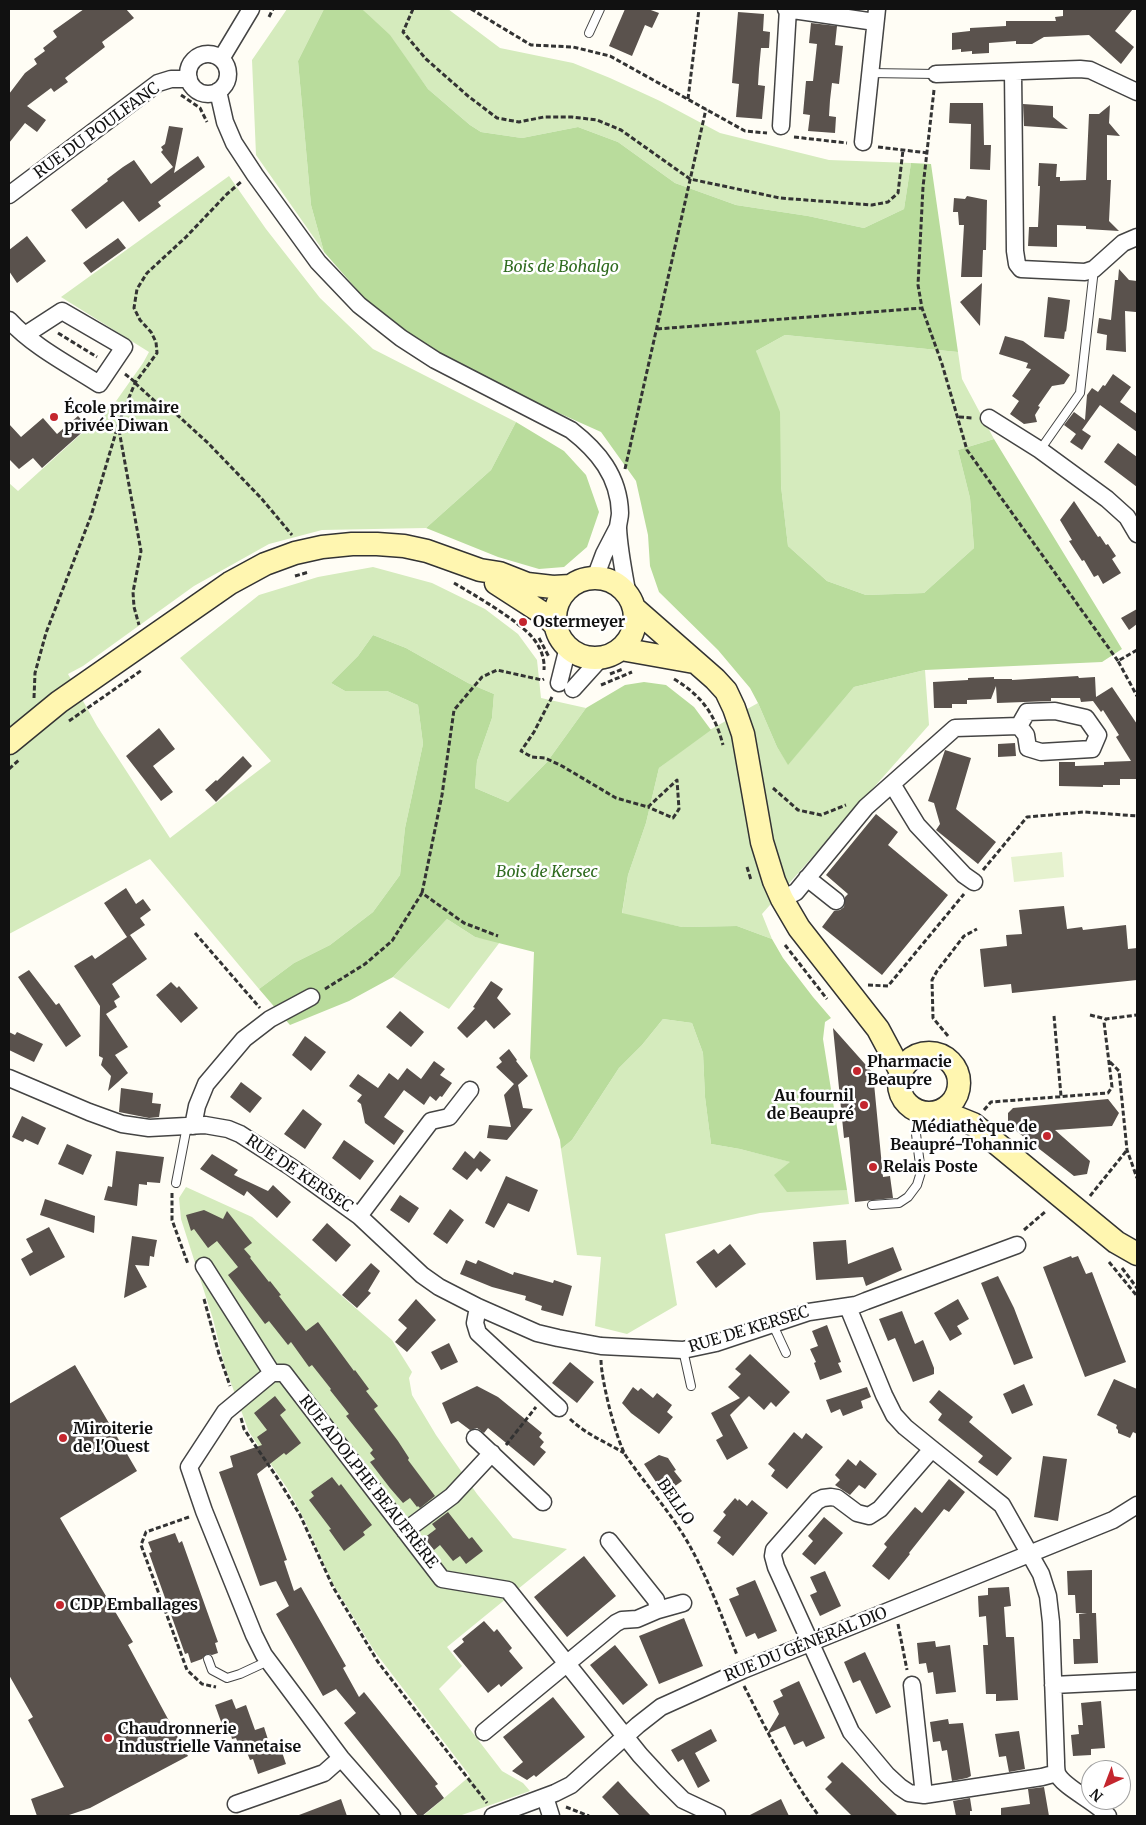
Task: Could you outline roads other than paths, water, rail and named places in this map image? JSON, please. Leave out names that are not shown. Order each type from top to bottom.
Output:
[{"type":"street","points":[[221,59],[251,9]]},
{"type":"street","points":[[778,130],[788,9],[876,15],[862,144]]},
{"type":"street","points":[[211,54],[221,59],[226,64],[228,76],[223,87],[212,93],[200,92],[189,79],[192,63],[200,56],[211,54]]},
{"type":"street","points":[[936,74],[1080,69],[1090,70],[1137,92]]},
{"type":"street","points":[[1013,72],[1017,264],[1021,269],[1085,272],[1094,269],[1123,243],[1137,237]]},
{"type":"street","name":"RUE DU POULFANC","points":[[9,195],[158,83],[189,79]]},
{"type":"street","points":[[218,91],[225,122],[234,143],[255,175],[318,262],[359,305],[401,338],[435,360],[553,419],[571,430],[589,444],[601,458],[611,474],[620,512],[618,527],[635,620],[628,640],[612,663],[560,682],[568,647]]},
{"type":"street","points":[[9,320],[25,335],[36,344],[99,384],[124,347],[62,311],[25,335]]},
{"type":"street","points":[[989,418],[1040,450],[1107,499],[1132,512],[1137,534]]},
{"type":"street","points":[[595,578],[604,554],[618,527]]},
{"type":"street","points":[[16,753],[40,717],[59,702],[230,583],[265,564],[295,553],[322,546],[378,544],[404,546],[427,551],[480,570],[499,573],[527,584],[553,587],[571,586]]},
{"type":"street","points":[[480,570],[544,614],[556,626]]},
{"type":"street","points":[[695,662],[612,663],[578,653],[568,647],[558,634],[555,615],[558,604],[563,594],[571,586],[582,580],[595,578],[608,580],[619,586],[631,602],[726,691],[743,734],[762,842],[774,881],[782,899],[799,928],[878,1029],[901,1072]]},
{"type":"street","points":[[782,899],[796,892],[866,808],[955,728],[1019,726]]},
{"type":"street","points":[[892,784],[917,825],[964,875],[974,882]]},
{"type":"street","points":[[807,878],[836,901]]},
{"type":"street","points":[[190,1126],[206,1084],[244,1039],[270,1019],[311,997]]},
{"type":"street","points":[[878,1029],[918,1055]]},
{"type":"street","points":[[930,1111],[949,1106],[958,1091],[959,1082],[952,1064],[945,1058],[935,1054],[918,1055],[905,1065],[901,1072],[900,1092],[907,1104],[930,1111],[978,1118]]},
{"type":"street","name":"RUE DE KERSEC","points":[[9,1078],[122,1124],[149,1128],[217,1127],[240,1134],[291,1166],[359,1216],[430,1281],[478,1307],[537,1332],[601,1346],[683,1350],[716,1343],[809,1312],[866,1302],[1017,1245]]},
{"type":"street","points":[[359,1216],[431,1121],[449,1117],[470,1090]]},
{"type":"street","points":[[958,1091],[978,1118],[1078,1211],[1116,1242],[1137,1254]]},
{"type":"street","points":[[1116,1242],[1125,1258],[1137,1272]]},
{"type":"street","name":"RUE ADOLPHE BEAUFRÈRE","points":[[197,1267],[278,1374],[442,1579],[508,1590],[626,1737],[664,1781],[683,1800],[717,1816]]},
{"type":"street","points":[[850,1306],[850,1312],[890,1408],[905,1427],[1002,1505],[1041,1574],[1048,1596],[1058,1773],[1068,1785],[1095,1803],[1108,1816]]},
{"type":"street","points":[[478,1307],[475,1323],[478,1333],[559,1408]]},
{"type":"street","points":[[278,1374],[225,1412],[189,1467],[204,1511],[254,1635],[268,1662],[341,1758],[392,1816]]},
{"type":"street","points":[[475,1438],[543,1502]]},
{"type":"street","points":[[932,1449],[880,1509],[870,1516],[857,1513],[837,1498],[823,1498],[817,1501],[774,1550],[773,1556],[776,1567],[851,1732],[887,1775],[900,1787],[909,1793],[924,1795],[1032,1779],[1058,1773]]},
{"type":"street","points":[[405,1531],[452,1496],[494,1455]]},
{"type":"street","name":"RUE DU GÉNÉRAL DIO","points":[[494,1816],[550,1795],[579,1779],[642,1721],[662,1707],[740,1671],[1113,1520],[1137,1505]]},
{"type":"street","points":[[609,1540],[656,1600],[658,1610]]},
{"type":"street","points":[[484,1732],[616,1623],[622,1620],[637,1619],[658,1610],[683,1603]]},
{"type":"street","points":[[1053,1685],[1137,1682]]},
{"type":"street","points":[[912,1685],[924,1795]]},
{"type":"street","points":[[236,1804],[324,1773],[341,1758]]},
{"type":"street","points":[[550,1795],[550,1816]]},
{"type":"lane","points":[[589,33],[600,9]]},
{"type":"lane","points":[[870,73],[936,74]]},
{"type":"lane","points":[[1040,450],[1080,393],[1094,269]]},
{"type":"lane","points":[[872,1205],[899,1203],[908,1197],[917,1185],[921,1172],[916,1134],[930,1111]]},
{"type":"lane","points":[[176,1183],[190,1126]]},
{"type":"lane","points":[[773,1325],[786,1353]]},
{"type":"lane","points":[[683,1350],[691,1386]]},
{"type":"lane","points":[[208,1660],[212,1670],[227,1678],[268,1662]]},
{"type":"place","name":"École primaire privée Diwan","points":[[54,417]]},
{"type":"place","name":"Ostermeyer","points":[[523,622]]},
{"type":"place","name":"Pharmacie Beaupre","points":[[857,1071]]},
{"type":"place","name":"Au fournil de Beaupré","points":[[864,1105]]},
{"type":"place","name":"Médiathèque de Beaupré-Tohannic","points":[[1047,1136]]},
{"type":"place","name":"Relais Poste","points":[[873,1167]]},
{"type":"place","name":"Miroiterie de l'Ouest","points":[[63,1438]]},
{"type":"place","name":"CDP Emballages","points":[[60,1605]]},
{"type":"place","name":"Chaudronnerie Industrielle Vannetaise","points":[[108,1738]]},
{"type":"park label","name":"Bois de Bohalgo","points":[[561,267]]},
{"type":"park label","name":"Bois de Kersec","points":[[547,872]]}]
